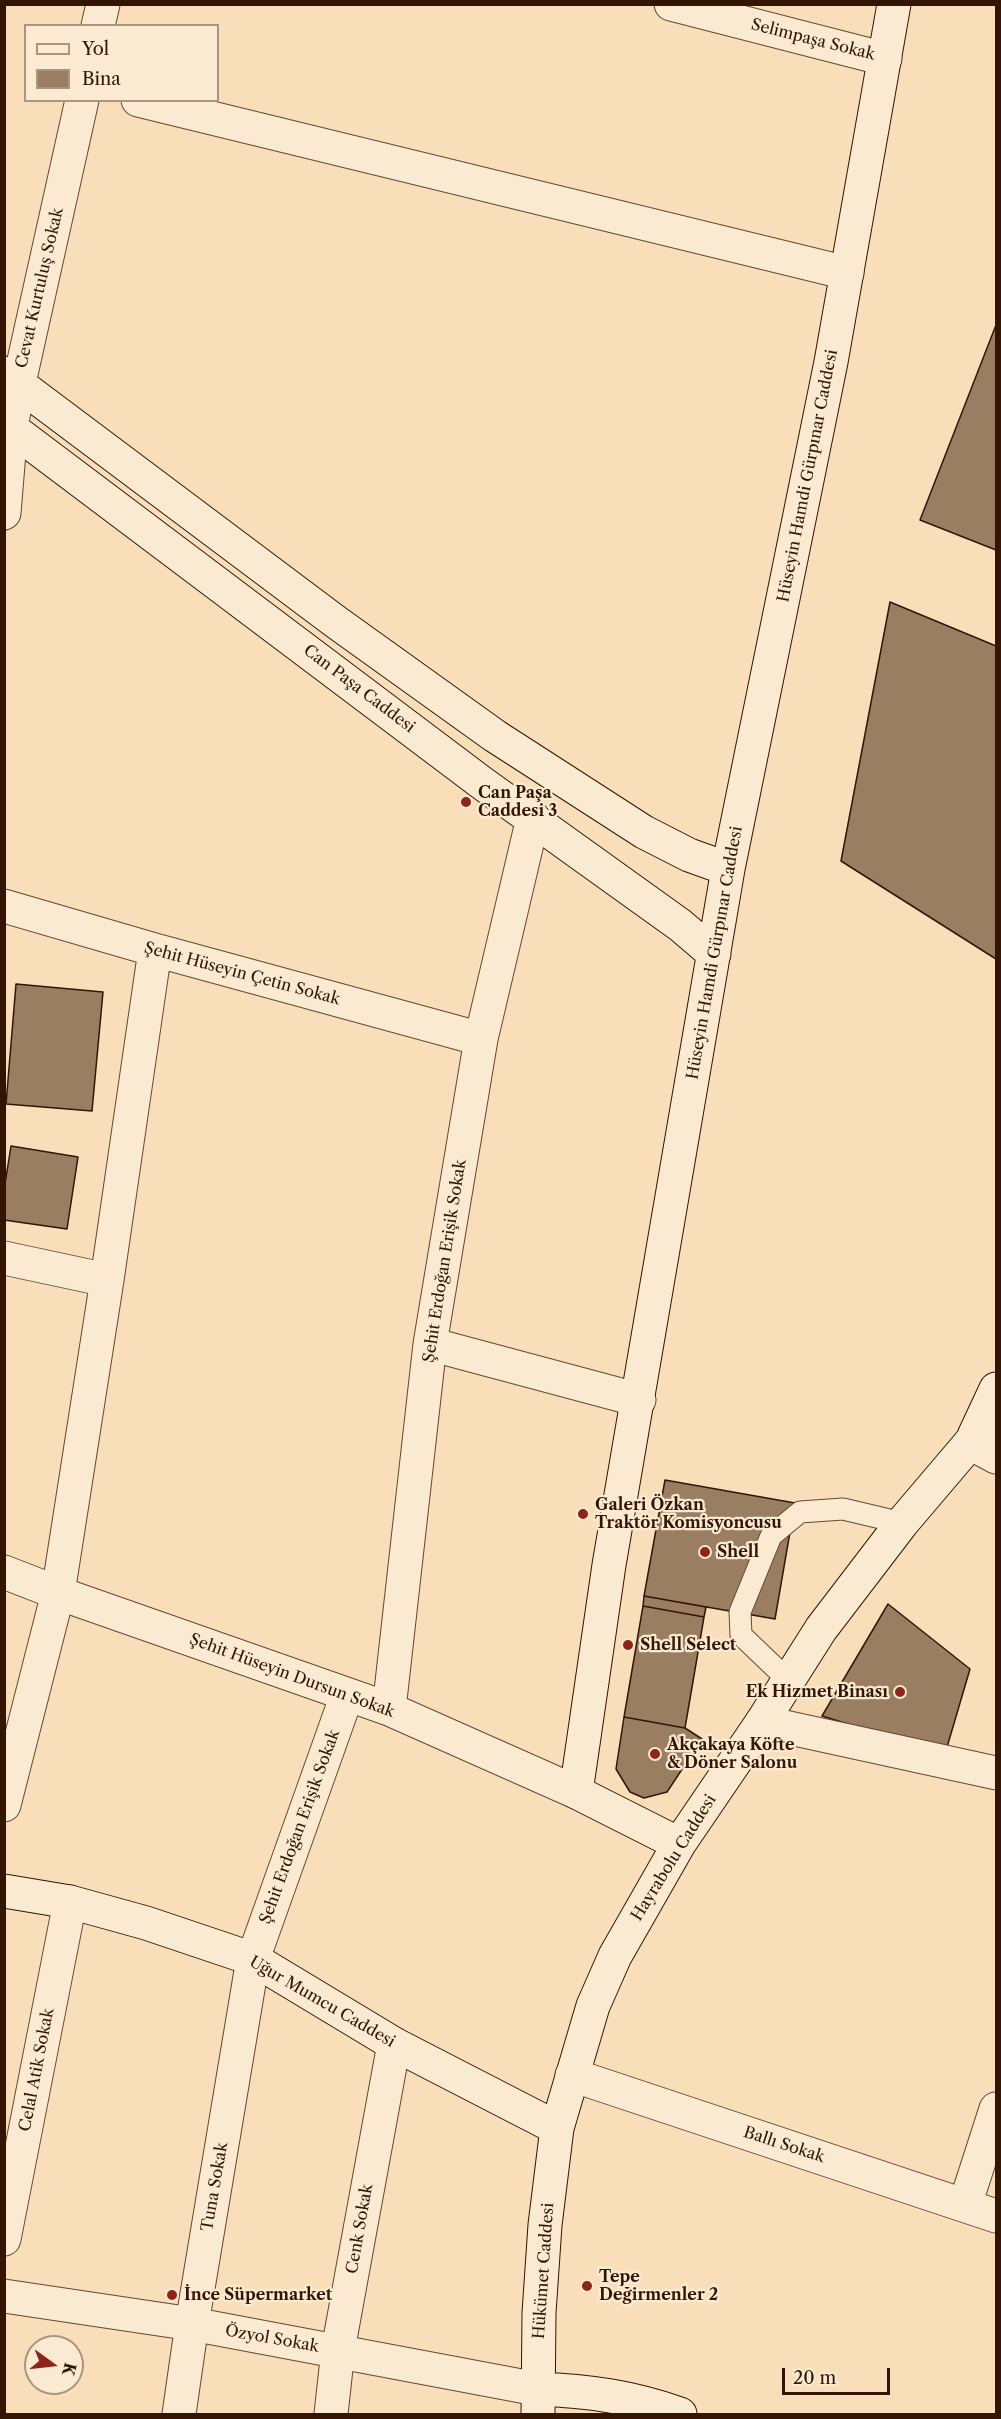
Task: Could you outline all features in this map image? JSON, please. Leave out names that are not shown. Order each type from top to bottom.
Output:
[{"type":"street","points":[[98,24],[103,4]]},
{"type":"street","name":"Selimpaşa Sokak","points":[[671,4],[885,59]]},
{"type":"street","name":"Hüseyin Hamdi Gürpınar Caddesi","points":[[576,1792],[609,1565],[728,869],[831,362],[894,4]]},
{"type":"street","name":"Cevat Kurtuluş Sokak","points":[[4,513],[12,378],[81,102]]},
{"type":"street","points":[[146,102],[847,273]]},
{"type":"street","points":[[12,378],[336,622],[495,736],[644,832],[689,855],[728,869]]},
{"type":"street","name":"Can Paşa Caddesi","points":[[8,426],[482,783],[680,925],[714,954]]},
{"type":"street","name":"Şehit Erdoğan Erişik Sokak","points":[[389,1709],[430,1344],[481,1039],[533,818]]},
{"type":"street","name":"Şehit Hüseyin Çetin Sokak","points":[[4,906],[155,950],[481,1039]]},
{"type":"street","points":[[4,1804],[58,1593],[155,950]]},
{"type":"street","points":[[4,1258],[107,1280]]},
{"type":"street","points":[[430,1344],[639,1400]]},
{"type":"street","points":[[983,1450],[996,1389]]},
{"type":"street","name":"Hayrabolu Caddesi","points":[[557,2128],[593,2006],[615,1956],[679,1844],[762,1722],[821,1629],[902,1523],[983,1450],[996,1418]]},
{"type":"street","name":"Şehit Hüseyin Dursun Sokak","points":[[4,1572],[389,1709],[576,1792]]},
{"type":"street","name":"Şehit Erdoğan Erişik Sokak","points":[[253,1959],[347,1695]]},
{"type":"street","points":[[762,1722],[996,1773]]},
{"type":"street","points":[[576,1792],[679,1844]]},
{"type":"street","name":"Uğur Mumcu Caddesi","points":[[4,1891],[70,1902],[146,1923],[253,1959],[394,2044],[557,2128]]},
{"type":"street","name":"Celal Atik Sokak","points":[[4,2239],[70,1902]]},
{"type":"street","name":"Tuna Sokak","points":[[179,2415],[253,1959]]},
{"type":"street","name":"Cenk Sokak","points":[[331,2415],[338,2350],[394,2044]]},
{"type":"street","name":"Ballı Sokak","points":[[572,2075],[996,2216]]},
{"type":"street","points":[[965,2205],[996,2109]]},
{"type":"street","name":"Hükümet Caddesi","points":[[538,2402],[545,2225],[557,2128]]},
{"type":"street","name":"Özyol Sokak","points":[[4,2296],[192,2324],[338,2350],[538,2402],[586,2391],[644,2402],[680,2415]]},
{"type":"lane","points":[[788,1680],[741,1635],[740,1611],[771,1536],[800,1512],[843,1509],[902,1523]]},
{"type":"building","points":[[996,325],[996,550],[920,520]]},
{"type":"building","points":[[890,602],[996,646],[996,959],[841,861]]},
{"type":"building","points":[[16,984],[103,992],[92,1111],[6,1104]]},
{"type":"building","points":[[11,1146],[78,1157],[67,1229],[4,1220],[4,1190]]},
{"type":"building","points":[[665,1480],[795,1503],[775,1619],[644,1596]]},
{"type":"building","points":[[644,1596],[706,1607],[704,1617],[643,1606]]},
{"type":"building","name":"Ek Hizmet Binası","points":[[888,1604],[970,1669],[945,1754],[822,1716]]},
{"type":"building","points":[[643,1606],[704,1617],[685,1728],[624,1717]]},
{"type":"building","name":"Akçakaya Köfte & Döner Salonu","points":[[624,1717],[685,1728],[702,1739],[667,1792],[644,1798],[630,1792],[616,1769]]},
{"type":"place","name":"Can Paşa Caddesi 3","points":[[466,802]]},
{"type":"place","name":"Galeri Özkan Traktör Komisyoncusu","points":[[583,1514]]},
{"type":"place","name":"Shell","points":[[705,1552]]},
{"type":"place","name":"Shell Select","points":[[628,1645]]},
{"type":"place","name":"Ek Hizmet Binası","points":[[900,1692]]},
{"type":"place","name":"Akçakaya Köfte & Döner Salonu","points":[[655,1754]]},
{"type":"place","name":"Tepe Değirmenler 2","points":[[587,2286]]},
{"type":"place","name":"İnce Süpermarket","points":[[172,2295]]}]
